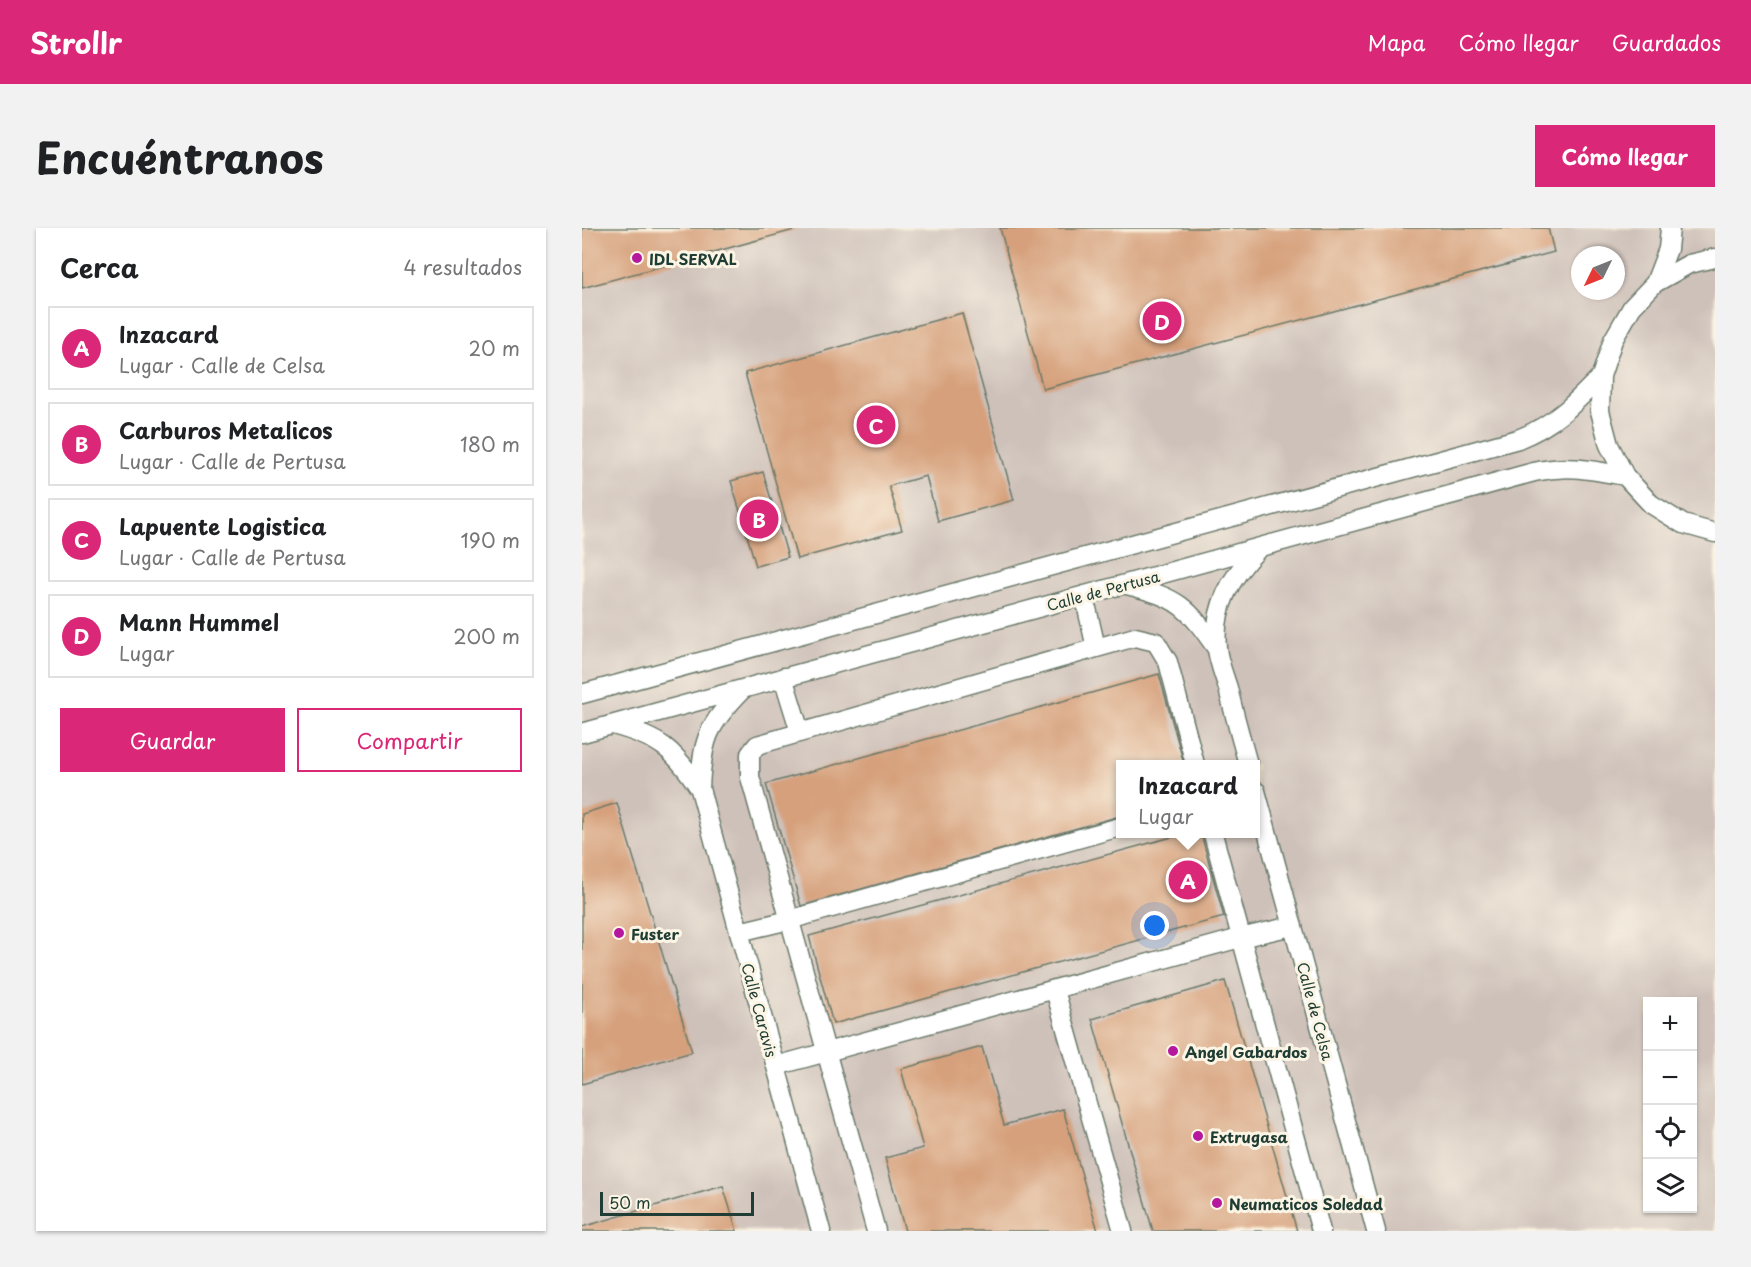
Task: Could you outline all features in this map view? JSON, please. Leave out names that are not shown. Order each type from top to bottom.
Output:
[{"type":"street","points":[[1655,283],[1668,249],[1670,228]]},
{"type":"street","points":[[1715,258],[1689,264],[1655,283],[1632,307],[1613,340],[1601,376],[1600,411],[1609,445],[1625,476],[1651,504],[1683,524],[1715,533]]},
{"type":"street","points":[[582,694],[1518,439],[1552,422],[1568,410],[1601,376]]},
{"type":"street","name":"Calle de Pertusa","points":[[582,733],[1549,468],[1585,468],[1625,476]]},
{"type":"street","points":[[1247,760],[1217,649],[1218,617],[1226,591],[1243,565],[1259,548]]},
{"type":"street","points":[[1124,584],[1152,591],[1174,601],[1189,612],[1217,649]]},
{"type":"street","points":[[1084,595],[1096,648]]},
{"type":"street","points":[[876,1231],[750,777],[750,754],[758,745],[800,732],[1135,637],[1156,642],[1168,662],[1194,760]]},
{"type":"street","points":[[783,677],[800,732]]},
{"type":"street","name":"Calle Caravis","points":[[700,789],[702,759],[707,735],[724,708],[742,690]]},
{"type":"street","name":"Calle Caravis","points":[[613,725],[656,740],[671,751],[700,789],[821,1231]]},
{"type":"street","name":"Calle de Celsa","points":[[1260,806],[1376,1231]]},
{"type":"street","points":[[739,932],[1116,828]]},
{"type":"street","points":[[1214,838],[1321,1231]]},
{"type":"street","points":[[776,1066],[1240,938],[1292,926]]},
{"type":"street","points":[[1055,990],[1123,1231]]},
{"type":"shaded area","points":[[582,228],[1715,228],[1715,1231],[582,1231]]},
{"type":"building","name":"IDL SERVAL","points":[[582,228],[798,228],[798,229],[582,288]]},
{"type":"building","points":[[1000,228],[1548,228],[1554,252],[1043,389]]},
{"type":"building","points":[[962,313],[1014,500],[938,521],[926,476],[889,486],[902,530],[797,559],[745,373]]},
{"type":"building","points":[[763,472],[788,557],[756,566],[731,481]]},
{"type":"building","points":[[1159,674],[1183,760],[1116,760],[1116,817],[801,906],[766,784]]},
{"type":"building","name":"Fuster","points":[[617,803],[692,1052],[582,1084],[582,814]]},
{"type":"building","points":[[1168,838],[1202,838],[1224,917],[833,1024],[809,936]]},
{"type":"building","points":[[1225,981],[1297,1231],[1153,1231],[1092,1019]]},
{"type":"building","points":[[982,1047],[1004,1125],[1063,1109],[1098,1231],[905,1231],[885,1158],[923,1148],[901,1069]]},
{"type":"building","points":[[723,1186],[737,1231],[582,1231],[582,1227]]},
{"type":"place","name":"IDL SERVAL","points":[[637,258]]},
{"type":"place","name":"Mann Hummel","points":[[1162,321]]},
{"type":"place","name":"Lapuente Logistica","points":[[876,425]]},
{"type":"place","name":"Carburos Metalicos","points":[[759,519]]},
{"type":"place","name":"Inzacard","points":[[1188,880]]},
{"type":"place","name":"Fuster","points":[[619,933]]},
{"type":"place","name":"Angel Gabardos","points":[[1173,1051]]},
{"type":"place","name":"Extrugasa","points":[[1198,1136]]},
{"type":"place","name":"Neumaticos Soledad","points":[[1217,1203]]}]
